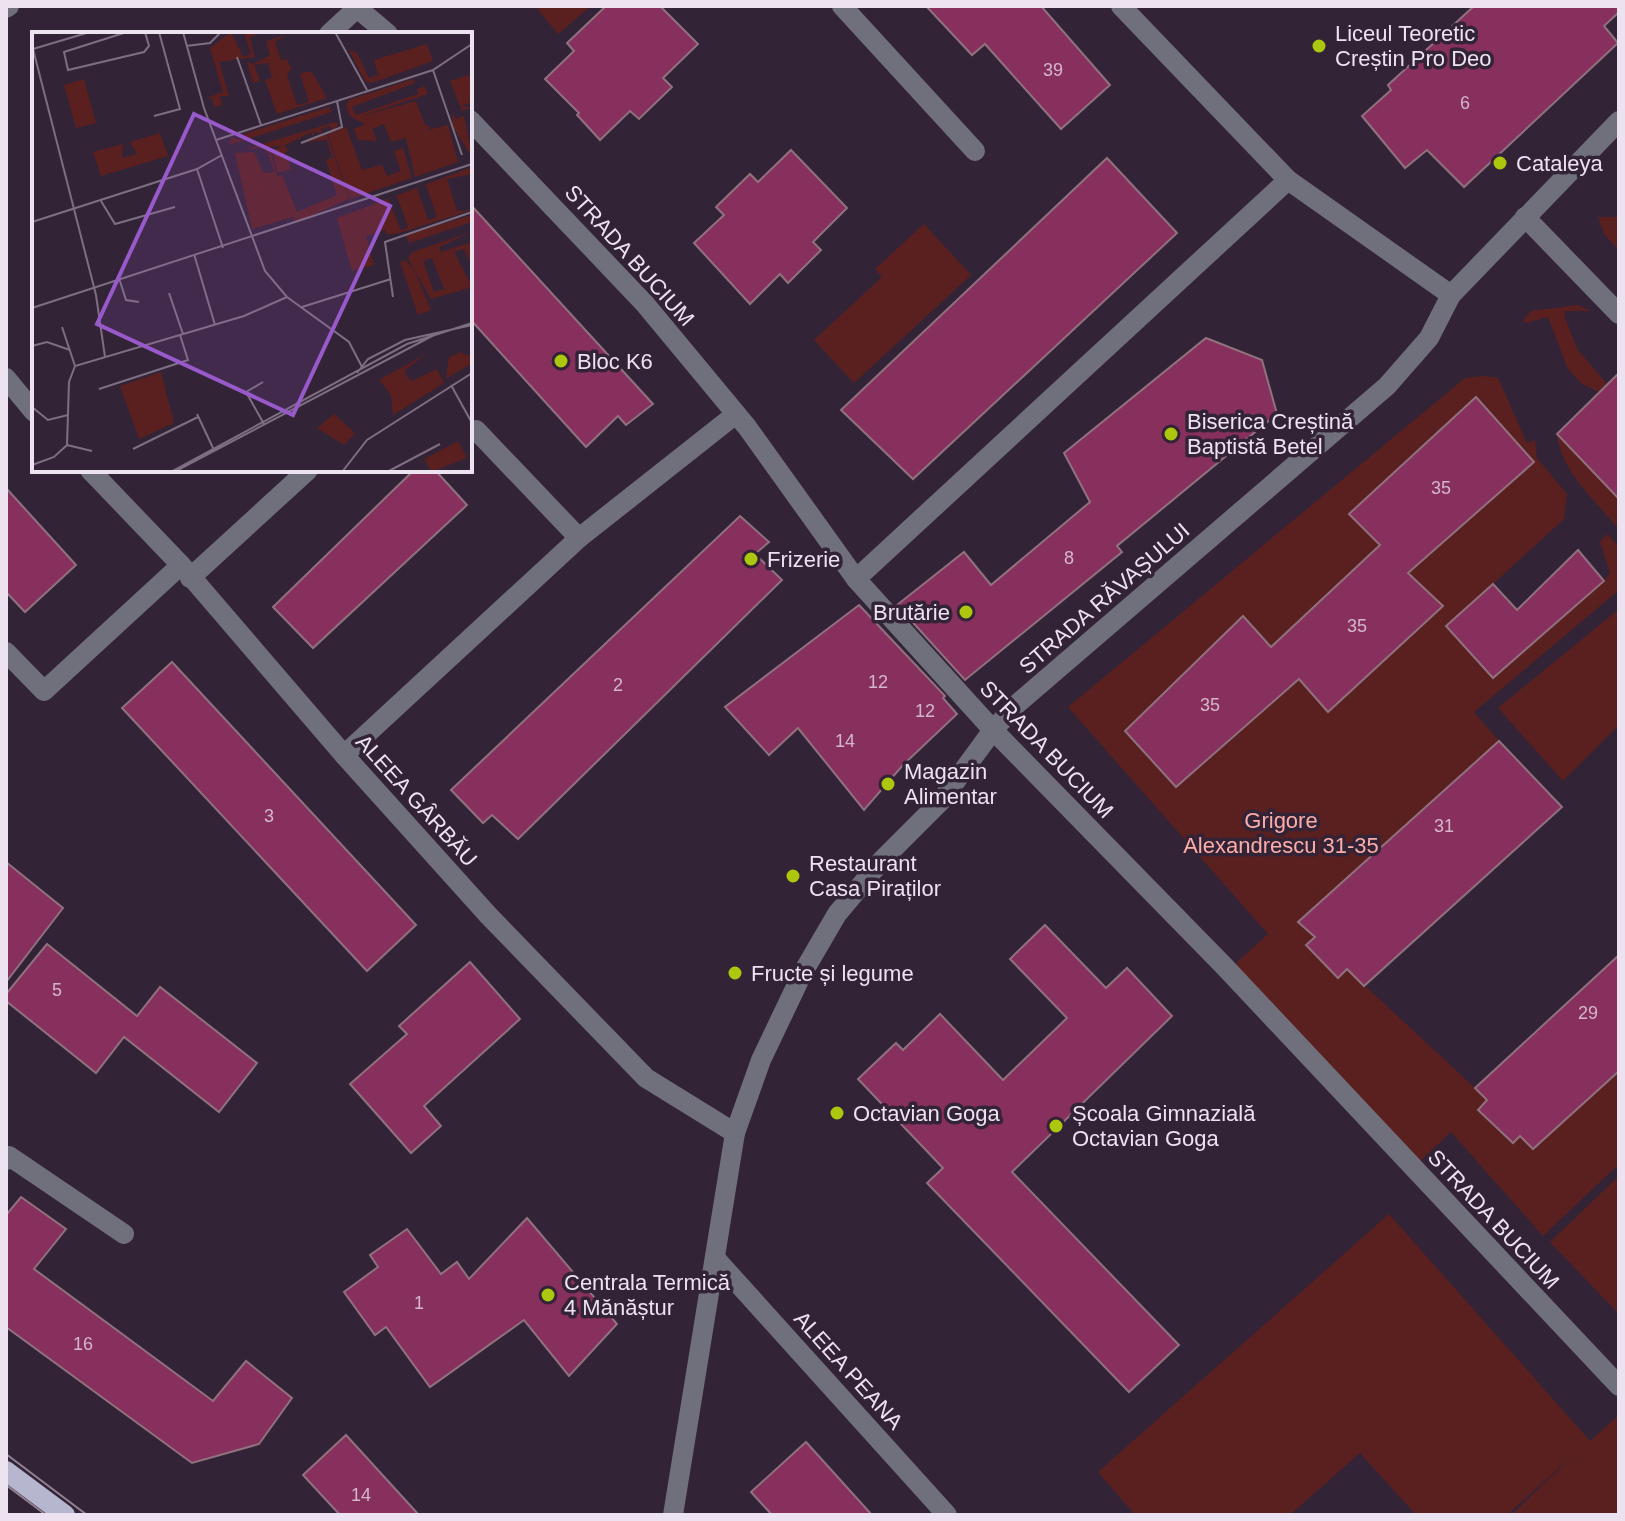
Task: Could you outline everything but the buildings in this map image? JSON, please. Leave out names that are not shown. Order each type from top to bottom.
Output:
[{"type":"main road","points":[[6,1471],[65,1515]]},
{"type":"street","points":[[842,6],[975,151]]},
{"type":"street","points":[[1121,6],[1288,180],[1451,295]]},
{"type":"street","points":[[331,32],[356,7],[386,32]]},
{"type":"street","name":"STRADA RĂVAȘULUI","points":[[673,1515],[735,1133],[761,1060],[802,974],[837,914],[883,859],[941,801],[993,730],[1017,704],[1387,386],[1429,338],[1451,295],[1619,121]]},
{"type":"street","name":"STRADA BUCIUM","points":[[472,122],[645,304],[736,414],[856,579],[993,730],[1224,966],[1619,1386]]},
{"type":"street","points":[[856,579],[1288,180]]},
{"type":"street","points":[[1525,217],[1619,314]]},
{"type":"street","points":[[6,378],[32,410]]},
{"type":"street","points":[[344,755],[579,538],[736,414]]},
{"type":"street","points":[[476,430],[579,538]]},
{"type":"street","name":"ALEEA GÂRBĂU","points":[[92,472],[185,572],[489,916],[646,1078],[735,1133]]},
{"type":"street","points":[[7,653],[44,691],[306,472]]},
{"type":"street","points":[[6,1160],[9,1156],[124,1234]]},
{"type":"street","name":"ALEEA PEANA","points":[[715,1258],[947,1515]]},
{"type":"green space","points":[[535,6],[591,6],[558,34]]},
{"type":"green space","points":[[1598,217],[1619,217],[1619,250],[1604,234]]},
{"type":"green space","points":[[924,224],[971,275],[854,383],[814,340],[882,277],[875,269]]},
{"type":"green space","points":[[1578,305],[1591,311],[1566,311],[1564,316],[1578,350],[1607,384],[1619,374],[1599,392],[1582,384],[1568,369],[1548,317],[1526,323],[1523,321],[1531,311]]},
{"type":"green space","name":"Grigore Alexandrescu 31-35","points":[[1465,378],[1498,378],[1527,443],[1535,440],[1537,458],[1567,494],[1564,519],[1459,615],[1470,652],[1494,678],[1604,581],[1610,573],[1600,542],[1607,534],[1619,547],[1619,590],[1474,712],[1499,741],[1298,922],[1315,937],[1306,945],[1338,978],[1347,969],[1487,1100],[1478,1111],[1512,1143],[1520,1136],[1533,1149],[1619,1071],[1619,1164],[1543,1236],[1451,1132],[1420,1161],[1235,964],[1268,934],[1068,707]]},
{"type":"green space","points":[[1557,434],[1619,499],[1619,523],[1616,526],[1571,472]]},
{"type":"green space","points":[[1619,609],[1619,725],[1563,781],[1498,708]]},
{"type":"green space","points":[[1619,1176],[1619,1314],[1550,1242]]},
{"type":"green space","points":[[1389,1214],[1590,1441],[1619,1415],[1619,1515],[1511,1515],[1580,1449],[1507,1515],[1416,1515],[1360,1453],[1290,1515],[1135,1515],[1098,1472]]},
{"type":"tram line","points":[[6,1454],[87,1515]]},
{"type":"tram line","points":[[6,1485],[46,1515]]},
{"type":"place","name":"Liceul Teoretic Creștin Pro Deo","points":[[1319,46]]},
{"type":"place","name":"Cataleya","points":[[1500,163]]},
{"type":"place","name":"Bloc K6","points":[[561,361]]},
{"type":"place","name":"Biserica Creștină Baptistă Betel","points":[[1171,434]]},
{"type":"place","name":"Frizerie","points":[[751,559]]},
{"type":"place","name":"Brutărie","points":[[966,612]]},
{"type":"place","name":"Magazin Alimentar","points":[[888,784]]},
{"type":"place","name":"Restaurant Casa Piraților","points":[[793,876]]},
{"type":"place","name":"Fructe și legume","points":[[735,973]]},
{"type":"place","name":"Octavian Goga","points":[[837,1113]]},
{"type":"place","name":"Școala Gimnazială Octavian Goga","points":[[1056,1126]]},
{"type":"place","name":"Centrala Termică 4 Mănăștur","points":[[548,1295]]}]
